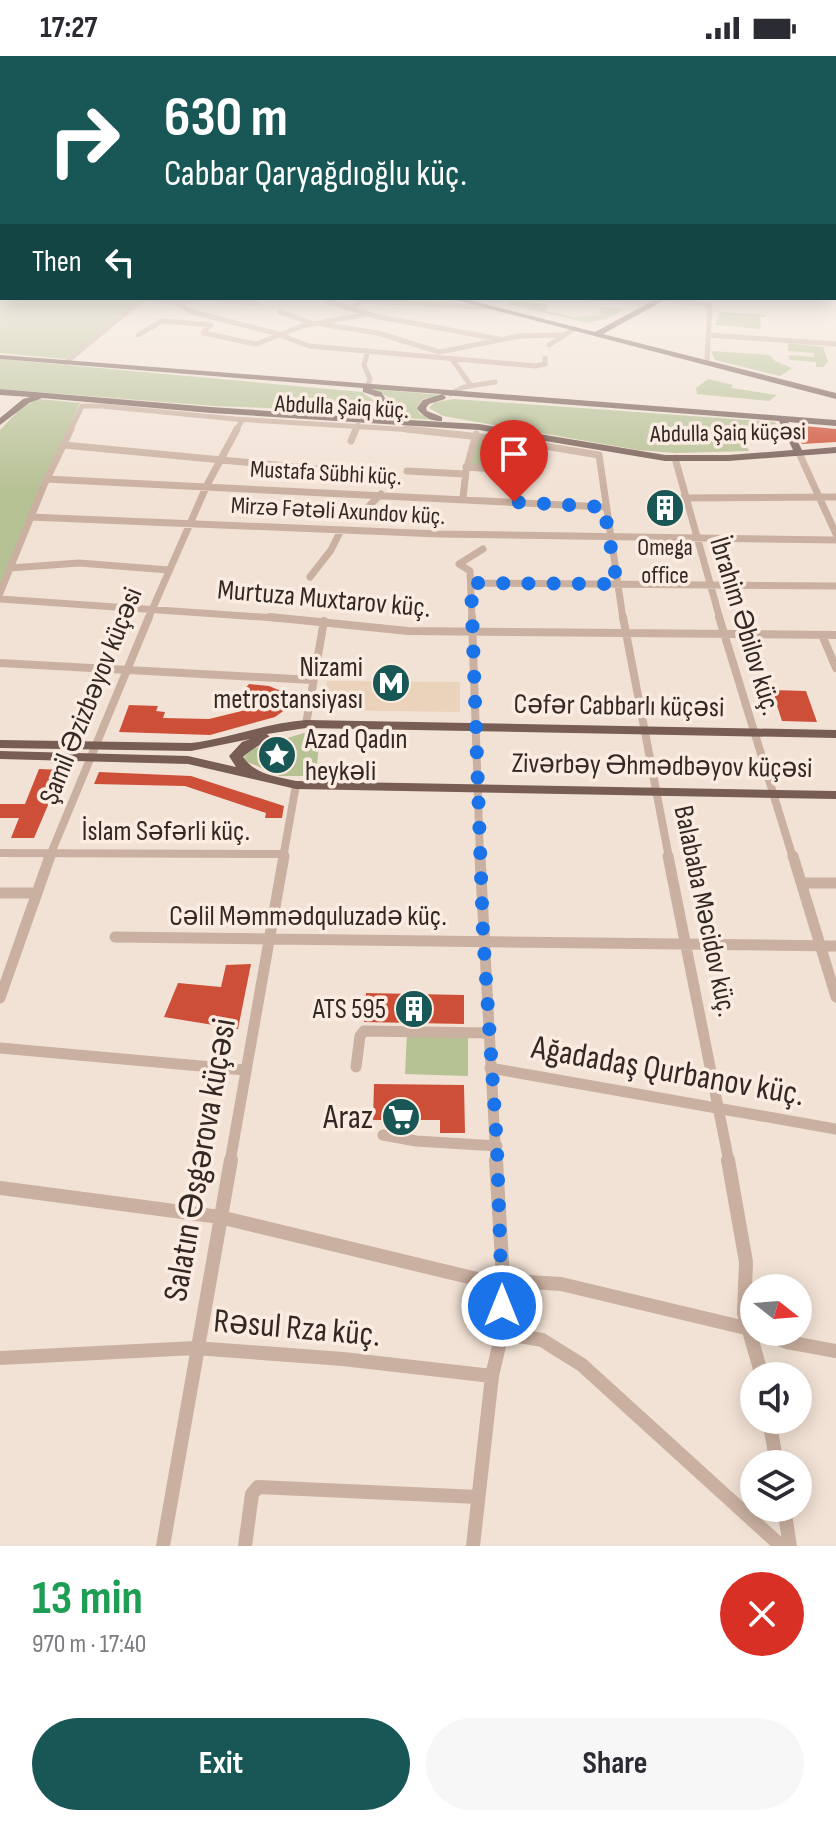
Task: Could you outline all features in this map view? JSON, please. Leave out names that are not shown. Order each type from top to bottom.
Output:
[{"type":"main road","points":[[667,352],[836,394]]},
{"type":"main road","points":[[671,352],[836,394]]},
{"type":"main road","points":[[0,357],[368,391],[378,394],[383,401],[365,413],[301,414]]},
{"type":"main road","points":[[294,383],[836,422]]},
{"type":"main road","name":"Abdulla Şaiq küçəsi","points":[[0,392],[477,430],[602,452],[675,458],[836,450]]},
{"type":"main road","points":[[477,396],[438,398],[426,402],[421,408],[433,417],[477,430]]},
{"type":"main road","points":[[0,422],[31,398],[71,398]]},
{"type":"main road","points":[[0,400],[10,406],[0,422]]},
{"type":"main road","points":[[782,419],[799,453]]},
{"type":"main road","points":[[0,755],[205,746],[289,725]]},
{"type":"main road","points":[[276,782],[246,769],[236,756],[247,745],[289,725]]},
{"type":"main road","name":"Cəfər Cabbarlı küçəsi","points":[[289,725],[836,734]]},
{"type":"main road","points":[[0,744],[188,760],[276,782]]},
{"type":"main road","name":"Zivərbəy Əhmədbəyov küçəsi","points":[[276,782],[478,790],[836,795]]},
{"type":"street","points":[[65,363],[79,352]]},
{"type":"street","points":[[367,387],[370,379],[364,365],[368,352]]},
{"type":"street","points":[[387,352],[445,352]]},
{"type":"street","points":[[434,352],[452,359],[536,366],[545,364],[545,358]]},
{"type":"street","points":[[707,352],[707,360]]},
{"type":"street","points":[[452,359],[471,386]]},
{"type":"street","points":[[450,394],[495,382]]},
{"type":"street","name":"Abdulla Şaiq küç.","points":[[64,445],[82,406],[242,420],[477,430]]},
{"type":"street","name":"Şamil Əzizbəyov küçəsi","points":[[0,998],[51,853],[153,608],[207,485],[242,420]]},
{"type":"street","points":[[351,441],[358,425]]},
{"type":"street","points":[[463,498],[466,471],[477,430]]},
{"type":"street","points":[[0,596],[46,479],[64,445],[348,472]]},
{"type":"street","name":"Balababa Məcidov küç.","points":[[602,452],[604,507],[617,584],[655,792],[720,1110],[746,1262],[745,1274]]},
{"type":"street","points":[[799,453],[836,537]]},
{"type":"street","name":"İbrahim Əbilov küç.","points":[[675,458],[695,539],[836,997]]},
{"type":"street","points":[[407,471],[534,472]]},
{"type":"street","name":"Mustafa Sübhi küç.","points":[[46,479],[604,507]]},
{"type":"street","points":[[363,512],[381,494]]},
{"type":"street","points":[[683,498],[836,497]]},
{"type":"street","name":"Mirzə Fətəli Axundov küç.","points":[[30,517],[609,538],[836,537]]},
{"type":"street","points":[[310,577],[331,550],[341,530]]},
{"type":"street","points":[[459,563],[483,549]]},
{"type":"street","points":[[448,561],[459,563],[470,571],[471,583],[483,941],[503,1278],[502,1333],[492,1376],[473,1546]]},
{"type":"street","points":[[10,568],[79,563],[169,570]]},
{"type":"street","points":[[471,583],[836,586]]},
{"type":"street","name":"Murtuza Muxtarov küç.","points":[[0,596],[324,621],[408,631],[836,635]]},
{"type":"street","points":[[306,724],[324,621]]},
{"type":"street","points":[[822,635],[836,668]]},
{"type":"street","points":[[0,663],[313,680]]},
{"type":"street","name":"Salatın Əsgərova küçəsi","points":[[163,1546],[195,1348],[296,785]]},
{"type":"street","name":"İslam Səfərli küç.","points":[[0,853],[284,854]]},
{"type":"street","points":[[802,883],[836,883]]},
{"type":"street","points":[[0,893],[36,893]]},
{"type":"street","name":"Cəlil Məmmədquluzadə küç.","points":[[115,937],[836,946]]},
{"type":"street","points":[[356,1067],[360,1036],[364,1031],[488,1033]]},
{"type":"street","points":[[0,1048],[245,1070]]},
{"type":"street","name":"Ağadadaş Qurbanov küç.","points":[[490,1068],[836,1129]]},
{"type":"street","points":[[383,1135],[416,1141],[497,1146]]},
{"type":"street","points":[[0,1188],[220,1217],[477,1279],[503,1278],[561,1284],[740,1327]]},
{"type":"street","points":[[502,1333],[542,1340],[582,1365],[781,1546]]},
{"type":"street","points":[[809,1346],[836,1351]]},
{"type":"street","name":"Rəsul Rza küç.","points":[[0,1358],[195,1348],[343,1359],[492,1376]]},
{"type":"street","points":[[245,1546],[252,1494],[258,1487],[276,1485],[478,1497]]},
{"type":"street","points":[[786,1522],[790,1546]]},
{"type":"green space","points":[[0,352],[75,352],[66,359]]},
{"type":"green space","points":[[711,352],[770,355],[775,361],[792,368],[780,376],[715,360]]},
{"type":"green space","points":[[795,352],[825,352],[828,361],[824,367],[816,367],[816,362],[790,360],[788,355],[814,357],[814,353]]},
{"type":"green space","points":[[0,359],[362,392],[375,401],[364,409],[344,411],[214,406],[0,389]]},
{"type":"green space","points":[[708,379],[733,385],[731,388],[777,395],[769,401],[697,394],[696,388]]},
{"type":"green space","points":[[370,389],[443,395],[423,399],[417,407],[420,414],[435,420],[359,415],[375,412],[387,404],[387,396]]},
{"type":"green space","points":[[38,399],[80,403],[0,586],[0,430],[21,408]]},
{"type":"green space","points":[[454,399],[775,422],[777,426],[753,425],[742,436],[749,451],[675,453],[638,450],[443,416],[429,408],[435,402]]},
{"type":"green space","points":[[479,437],[512,443],[491,467],[469,465]]},
{"type":"green space","points":[[304,733],[320,733],[316,776],[280,776],[243,760],[248,750]]},
{"type":"green space","points":[[407,1034],[468,1035],[468,1076],[405,1074]]},
{"type":"shaded area","points":[[327,681],[460,682],[460,712],[323,710]]},
{"type":"building","points":[[793,425],[836,429],[836,442],[802,444]]},
{"type":"building","points":[[249,684],[269,686],[292,698],[286,709],[275,717],[210,735],[119,732],[129,705],[158,706],[156,711],[165,712],[163,718],[209,719],[270,704],[238,697]]},
{"type":"building","points":[[772,690],[806,691],[817,722],[782,721]]},
{"type":"building","points":[[39,769],[63,770],[34,838],[11,838],[19,818],[0,818],[0,804],[25,804]]},
{"type":"building","points":[[99,772],[191,776],[284,806],[282,818],[265,818],[266,813],[185,786],[94,784]]},
{"type":"building","points":[[251,964],[238,1029],[164,1017],[178,983],[221,987],[226,965]]},
{"type":"building","name":"ATS 595","points":[[366,993],[464,995],[464,1024],[364,1022]]},
{"type":"building","points":[[374,1084],[464,1085],[465,1133],[440,1133],[440,1120],[373,1120]]},
{"type":"place","name":"Omega office","points":[[665,508]]},
{"type":"place","name":"Nizami metrostansiyası","points":[[391,683]]},
{"type":"place","name":"Azad Qadın heykəli","points":[[277,755]]},
{"type":"place","name":"ATS 595","points":[[414,1009]]},
{"type":"place","name":"Araz","points":[[401,1117]]},
{"type":"route","points":[[502,1306],[497,1146],[483,933],[471,583],[617,584],[604,507],[514,502]]}]
